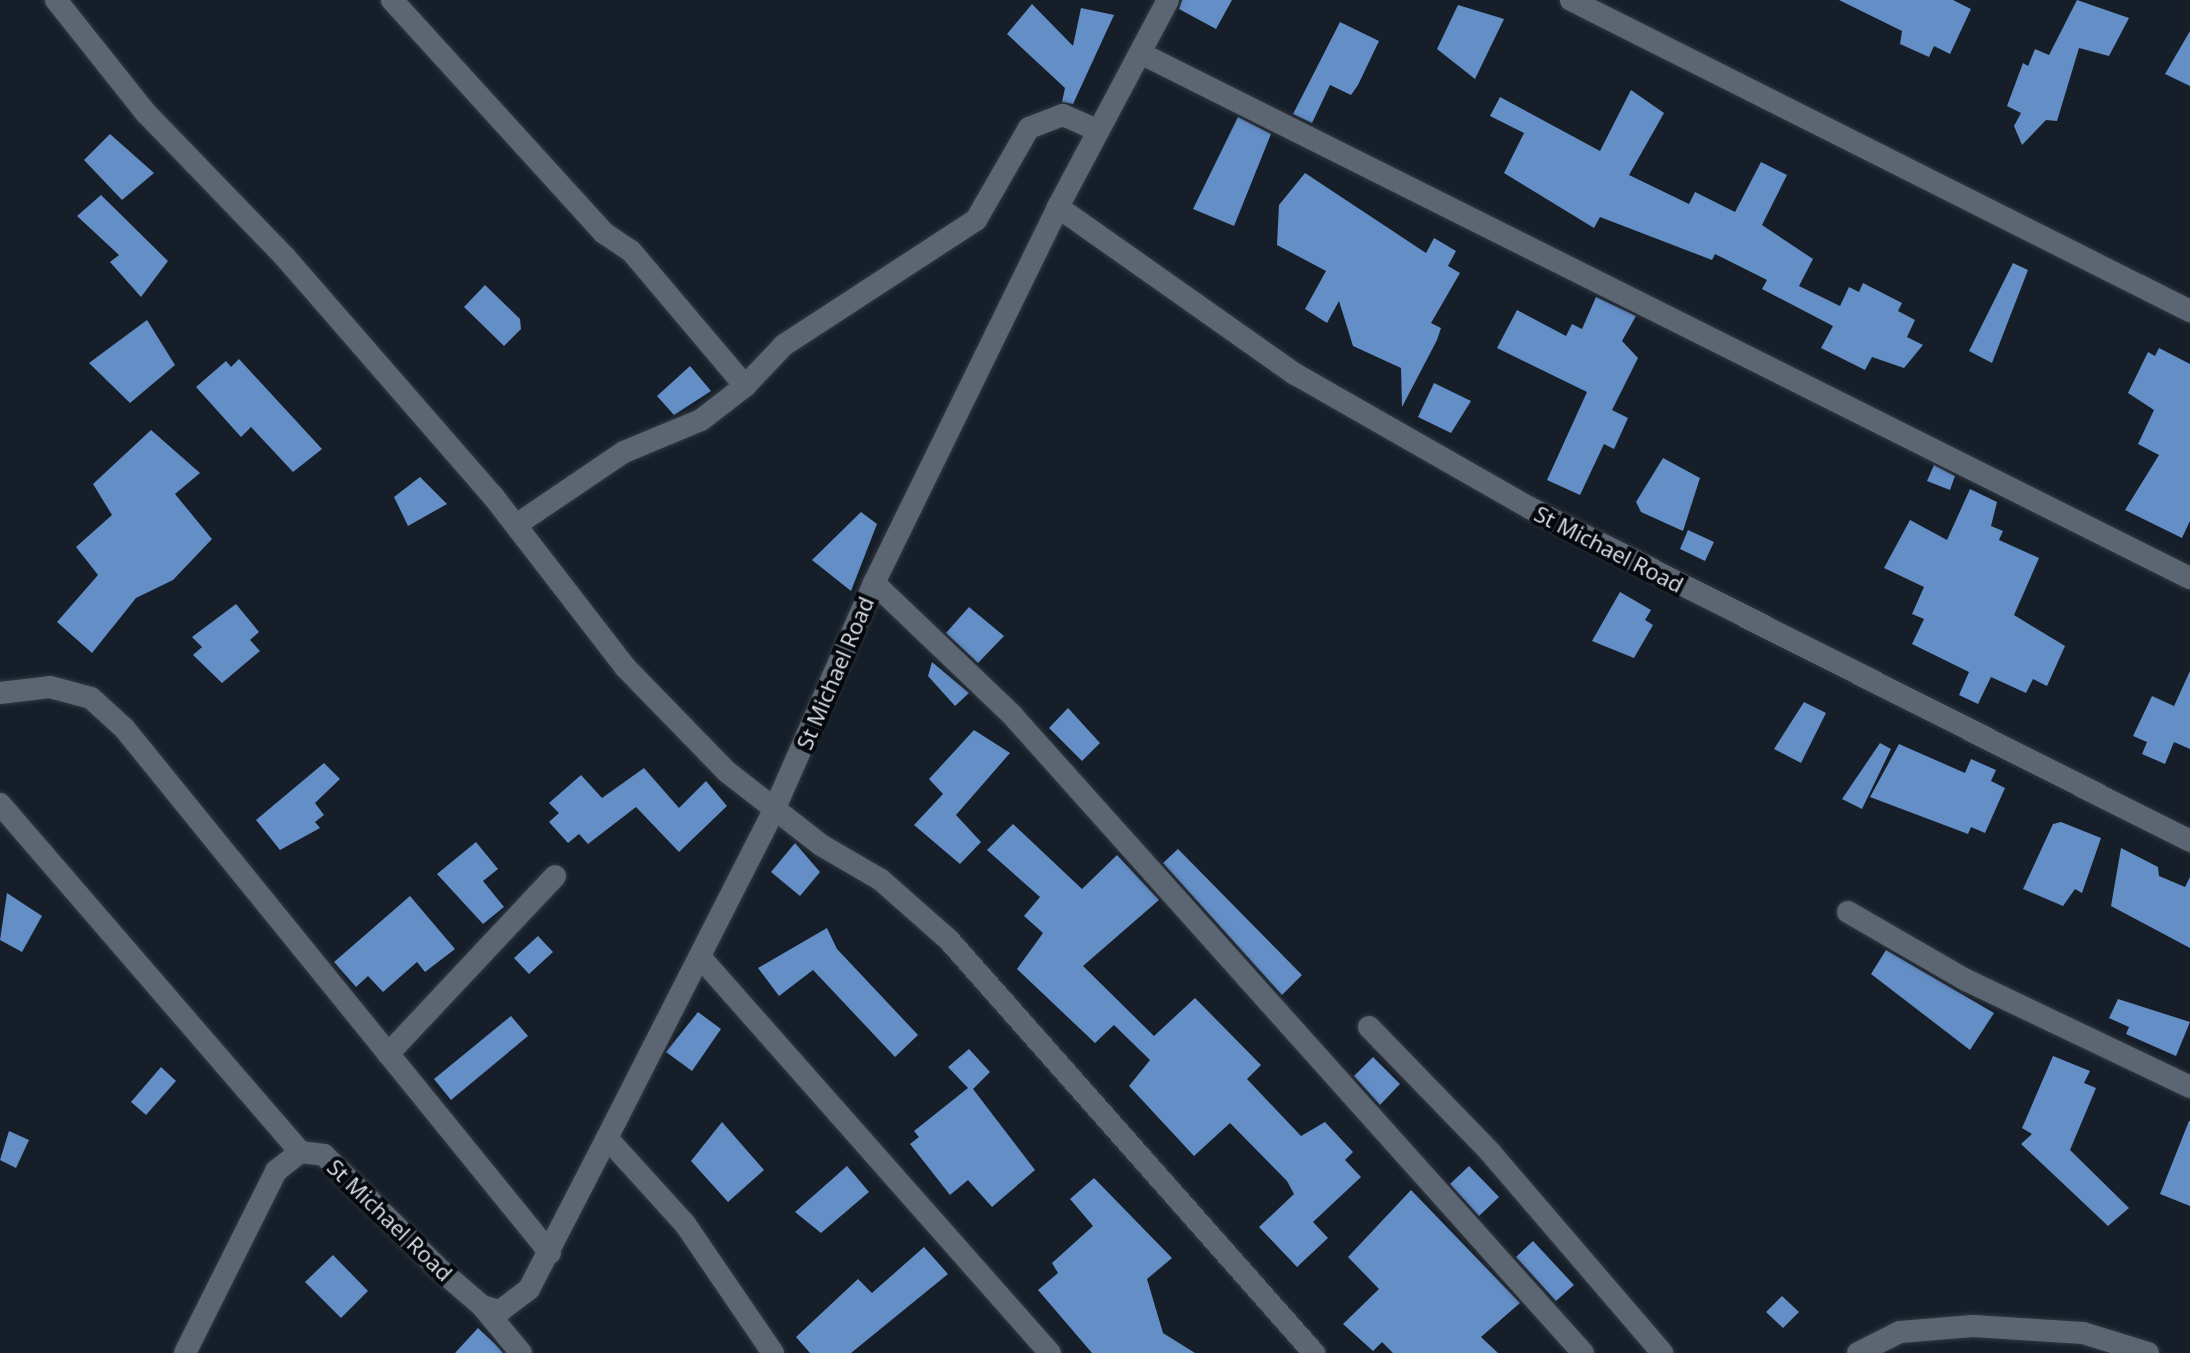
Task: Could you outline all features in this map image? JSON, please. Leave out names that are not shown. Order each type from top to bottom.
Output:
[{"type":"street","points":[[56,0],[146,113],[285,257],[516,525],[626,668],[774,810],[881,880],[948,939],[1314,1353]]},
{"type":"street","points":[[392,0],[604,233],[631,251],[745,386]]},
{"type":"street","name":"St Michael Road","points":[[185,1353],[276,1171],[300,1152],[324,1155],[482,1306],[500,1311],[514,1303],[550,1253],[701,958],[774,810],[874,583],[1058,207],[1168,0]]},
{"type":"street","points":[[1571,0],[2190,311]]},
{"type":"street","points":[[1140,53],[2190,578]]},
{"type":"street","points":[[516,525],[624,452],[701,420],[745,386],[784,345],[976,220],[1029,128],[1063,115],[1097,130]]},
{"type":"street","name":"St Michael Road","points":[[1058,207],[1295,374],[1532,509],[2190,841]]},
{"type":"street","points":[[874,583],[1012,715],[1583,1353]]},
{"type":"street","points":[[0,693],[50,687],[91,698],[124,728],[550,1253]]},
{"type":"street","points":[[0,804],[300,1152]]},
{"type":"street","points":[[388,1054],[555,876]]},
{"type":"street","points":[[1848,912],[1966,980],[2190,1087]]},
{"type":"street","points":[[701,958],[1050,1353]]},
{"type":"street","points":[[1369,1027],[1490,1152],[1662,1353]]},
{"type":"street","points":[[607,1138],[685,1224],[773,1353]]},
{"type":"street","points":[[482,1306],[521,1353]]},
{"type":"street","points":[[1858,1353],[1900,1332],[1973,1326],[2083,1333],[2147,1353]]},
{"type":"building","points":[[1182,0],[1232,0],[1216,29],[1179,9]]},
{"type":"building","points":[[1839,0],[1953,0],[1971,9],[1950,54],[1934,46],[1929,57],[1900,44],[1902,31]]},
{"type":"building","points":[[2077,0],[2129,18],[2109,56],[2079,48],[2057,121],[2046,120],[2022,145],[2014,126],[2021,113],[2007,106],[2023,63],[2028,66],[2035,49],[2049,55]]},
{"type":"building","points":[[1032,4],[1073,46],[1081,8],[1114,15],[1073,104],[1062,102],[1065,88],[1007,34]]},
{"type":"building","points":[[1458,5],[1504,19],[1475,79],[1437,49]]},
{"type":"building","points":[[1340,22],[1379,41],[1351,95],[1330,85],[1312,123],[1293,114]]},
{"type":"building","points":[[2190,31],[2190,86],[2165,74]]},
{"type":"building","points":[[1631,90],[1664,113],[1629,175],[1689,204],[1695,192],[1735,212],[1761,162],[1787,175],[1762,225],[1813,259],[1799,286],[1840,306],[1849,287],[1859,292],[1863,283],[1902,303],[1898,311],[1915,320],[1907,337],[1923,345],[1904,368],[1872,357],[1865,370],[1821,348],[1833,326],[1762,289],[1767,280],[1715,254],[1712,260],[1600,217],[1594,228],[1504,173],[1524,133],[1490,116],[1500,97],[1600,151]]},
{"type":"building","points":[[1238,117],[1271,134],[1234,226],[1193,209]]},
{"type":"building","points":[[110,134],[154,173],[122,200],[84,160]]},
{"type":"building","points":[[1305,173],[1426,253],[1434,238],[1456,251],[1448,266],[1460,273],[1431,323],[1441,328],[1437,340],[1402,407],[1401,368],[1353,346],[1339,301],[1327,323],[1305,309],[1326,271],[1277,245],[1279,205]]},
{"type":"building","points":[[101,195],[168,261],[141,297],[110,262],[119,255],[77,216]]},
{"type":"building","points":[[2013,263],[2028,270],[1992,363],[1969,351]]},
{"type":"building","points":[[485,285],[520,319],[521,329],[504,346],[464,307]]},
{"type":"building","points":[[1596,297],[1636,316],[1622,341],[1638,358],[1612,410],[1628,418],[1614,449],[1604,444],[1580,495],[1547,480],[1587,392],[1497,348],[1517,310],[1566,336],[1572,324],[1582,329]]},
{"type":"building","points":[[147,320],[175,365],[130,403],[89,363]]},
{"type":"building","points":[[2159,348],[2190,364],[2190,521],[2182,538],[2125,510],[2159,455],[2138,444],[2154,410],[2128,393],[2148,352],[2155,356]]},
{"type":"building","points":[[239,359],[322,449],[293,472],[251,427],[241,437],[196,387],[226,361],[231,367]]},
{"type":"building","points":[[690,366],[711,391],[674,415],[657,396]]},
{"type":"building","points":[[1434,383],[1471,401],[1451,433],[1418,417]]},
{"type":"building","points":[[151,430],[200,473],[175,494],[212,539],[173,580],[136,598],[92,653],[57,622],[98,575],[76,547],[112,515],[93,484]]},
{"type":"building","points":[[1663,458],[1700,478],[1683,531],[1641,512],[1636,502]]},
{"type":"building","points":[[1934,465],[1955,476],[1950,490],[1927,481]]},
{"type":"building","points":[[420,477],[447,504],[408,526],[394,497]]},
{"type":"building","points":[[1970,489],[1997,502],[1991,526],[2003,531],[1999,540],[2039,558],[2014,615],[2065,646],[2047,686],[2033,679],[2026,693],[1991,677],[1978,704],[1959,695],[1969,672],[1912,644],[1924,619],[1912,614],[1924,587],[1884,568],[1910,520],[1947,540]]},
{"type":"building","points":[[861,512],[877,524],[851,591],[812,560]]},
{"type":"building","points":[[1688,530],[1714,542],[1705,561],[1680,549]]},
{"type":"building","points":[[1620,592],[1651,610],[1645,620],[1653,625],[1634,658],[1592,641]]},
{"type":"building","points":[[236,604],[259,632],[250,640],[260,651],[222,683],[193,655],[202,647],[192,637]]},
{"type":"building","points":[[969,607],[1004,636],[978,663],[946,633]]},
{"type":"building","points":[[932,662],[969,693],[955,706],[928,676]]},
{"type":"building","points":[[2190,671],[2190,749],[2174,742],[2165,764],[2142,754],[2147,742],[2133,736],[2152,696],[2174,706]]},
{"type":"building","points":[[1804,702],[1826,713],[1801,763],[1774,749]]},
{"type":"building","points":[[1068,708],[1100,743],[1082,761],[1049,728]]},
{"type":"building","points":[[974,730],[1010,753],[956,815],[981,842],[960,864],[914,825],[943,794],[929,779]]},
{"type":"building","points":[[1880,743],[1891,749],[1862,809],[1842,799]]},
{"type":"building","points":[[1899,744],[1965,773],[1971,759],[1996,770],[1991,781],[2005,788],[1985,833],[1971,827],[1968,834],[1870,797]]},
{"type":"building","points":[[324,763],[340,779],[315,803],[324,815],[315,822],[320,828],[280,850],[256,820]]},
{"type":"building","points":[[644,768],[679,808],[706,781],[727,806],[679,852],[636,807],[588,844],[579,834],[568,843],[549,822],[559,813],[549,803],[581,775],[602,798]]},
{"type":"building","points":[[2061,822],[2101,838],[2082,893],[2075,889],[2063,906],[2023,889],[2053,824]]},
{"type":"building","points":[[1013,824],[1082,889],[1117,855],[1159,900],[1083,966],[1154,1036],[1195,998],[1261,1065],[1247,1079],[1301,1136],[1325,1122],[1353,1152],[1345,1160],[1361,1177],[1313,1222],[1328,1238],[1297,1267],[1259,1227],[1294,1194],[1287,1181],[1230,1123],[1194,1156],[1129,1086],[1150,1060],[1114,1025],[1095,1043],[1017,969],[1043,933],[1024,916],[1040,897],[987,850]]},
{"type":"building","points":[[476,842],[498,869],[483,881],[504,907],[483,924],[437,874]]},
{"type":"building","points":[[795,843],[820,872],[800,896],[771,872]]},
{"type":"building","points":[[2121,848],[2158,867],[2159,876],[2185,887],[2190,877],[2190,948],[2111,906]]},
{"type":"building","points":[[1178,849],[1302,975],[1282,995],[1163,863]]},
{"type":"building","points":[[7,893],[42,916],[22,952],[0,940]]},
{"type":"building","points":[[410,896],[455,949],[425,972],[417,962],[383,992],[368,976],[356,987],[334,962]]},
{"type":"building","points":[[827,928],[837,949],[918,1035],[895,1057],[813,970],[779,996],[758,968]]},
{"type":"building","points":[[538,936],[553,952],[529,974],[514,958]]},
{"type":"building","points":[[1886,950],[1994,1013],[1970,1050],[1871,974]]},
{"type":"building","points":[[2118,999],[2190,1022],[2176,1056],[2126,1034],[2129,1027],[2109,1018]]},
{"type":"building","points":[[698,1012],[721,1029],[692,1071],[666,1052]]},
{"type":"building","points":[[511,1016],[528,1036],[451,1100],[434,1079]]},
{"type":"building","points":[[969,1049],[990,1072],[973,1089],[1035,1170],[992,1207],[968,1180],[950,1195],[910,1144],[919,1137],[914,1131],[968,1088],[948,1067]]},
{"type":"building","points":[[2053,1056],[2090,1071],[2084,1083],[2096,1088],[2070,1150],[2129,1208],[2108,1226],[2021,1144],[2032,1134],[2022,1128]]},
{"type":"building","points":[[1373,1057],[1400,1084],[1380,1105],[1354,1076]]},
{"type":"building","points":[[161,1067],[176,1081],[146,1115],[131,1102]]},
{"type":"building","points":[[2190,1121],[2190,1206],[2160,1194]]},
{"type":"building","points":[[722,1122],[764,1170],[728,1202],[691,1161]]},
{"type":"building","points":[[9,1131],[29,1140],[16,1168],[0,1160]]},
{"type":"building","points":[[847,1166],[869,1192],[821,1233],[795,1212]]},
{"type":"building","points":[[1469,1166],[1499,1197],[1479,1216],[1450,1184]]},
{"type":"building","points":[[1094,1178],[1172,1258],[1147,1279],[1163,1333],[1195,1353],[1092,1353],[1038,1290],[1058,1273],[1052,1263],[1093,1226],[1070,1199]]},
{"type":"building","points":[[1411,1190],[1520,1303],[1481,1337],[1498,1353],[1393,1353],[1382,1342],[1373,1351],[1343,1324],[1379,1289],[1348,1257]]},
{"type":"building","points":[[1533,1241],[1574,1285],[1556,1301],[1516,1257]]},
{"type":"building","points":[[924,1247],[948,1274],[851,1353],[810,1353],[796,1337],[858,1279],[872,1293]]},
{"type":"building","points":[[333,1255],[368,1291],[341,1318],[305,1282]]},
{"type":"building","points":[[1782,1296],[1799,1312],[1783,1328],[1766,1312]]},
{"type":"building","points":[[478,1328],[495,1344],[503,1353],[455,1353]]}]
